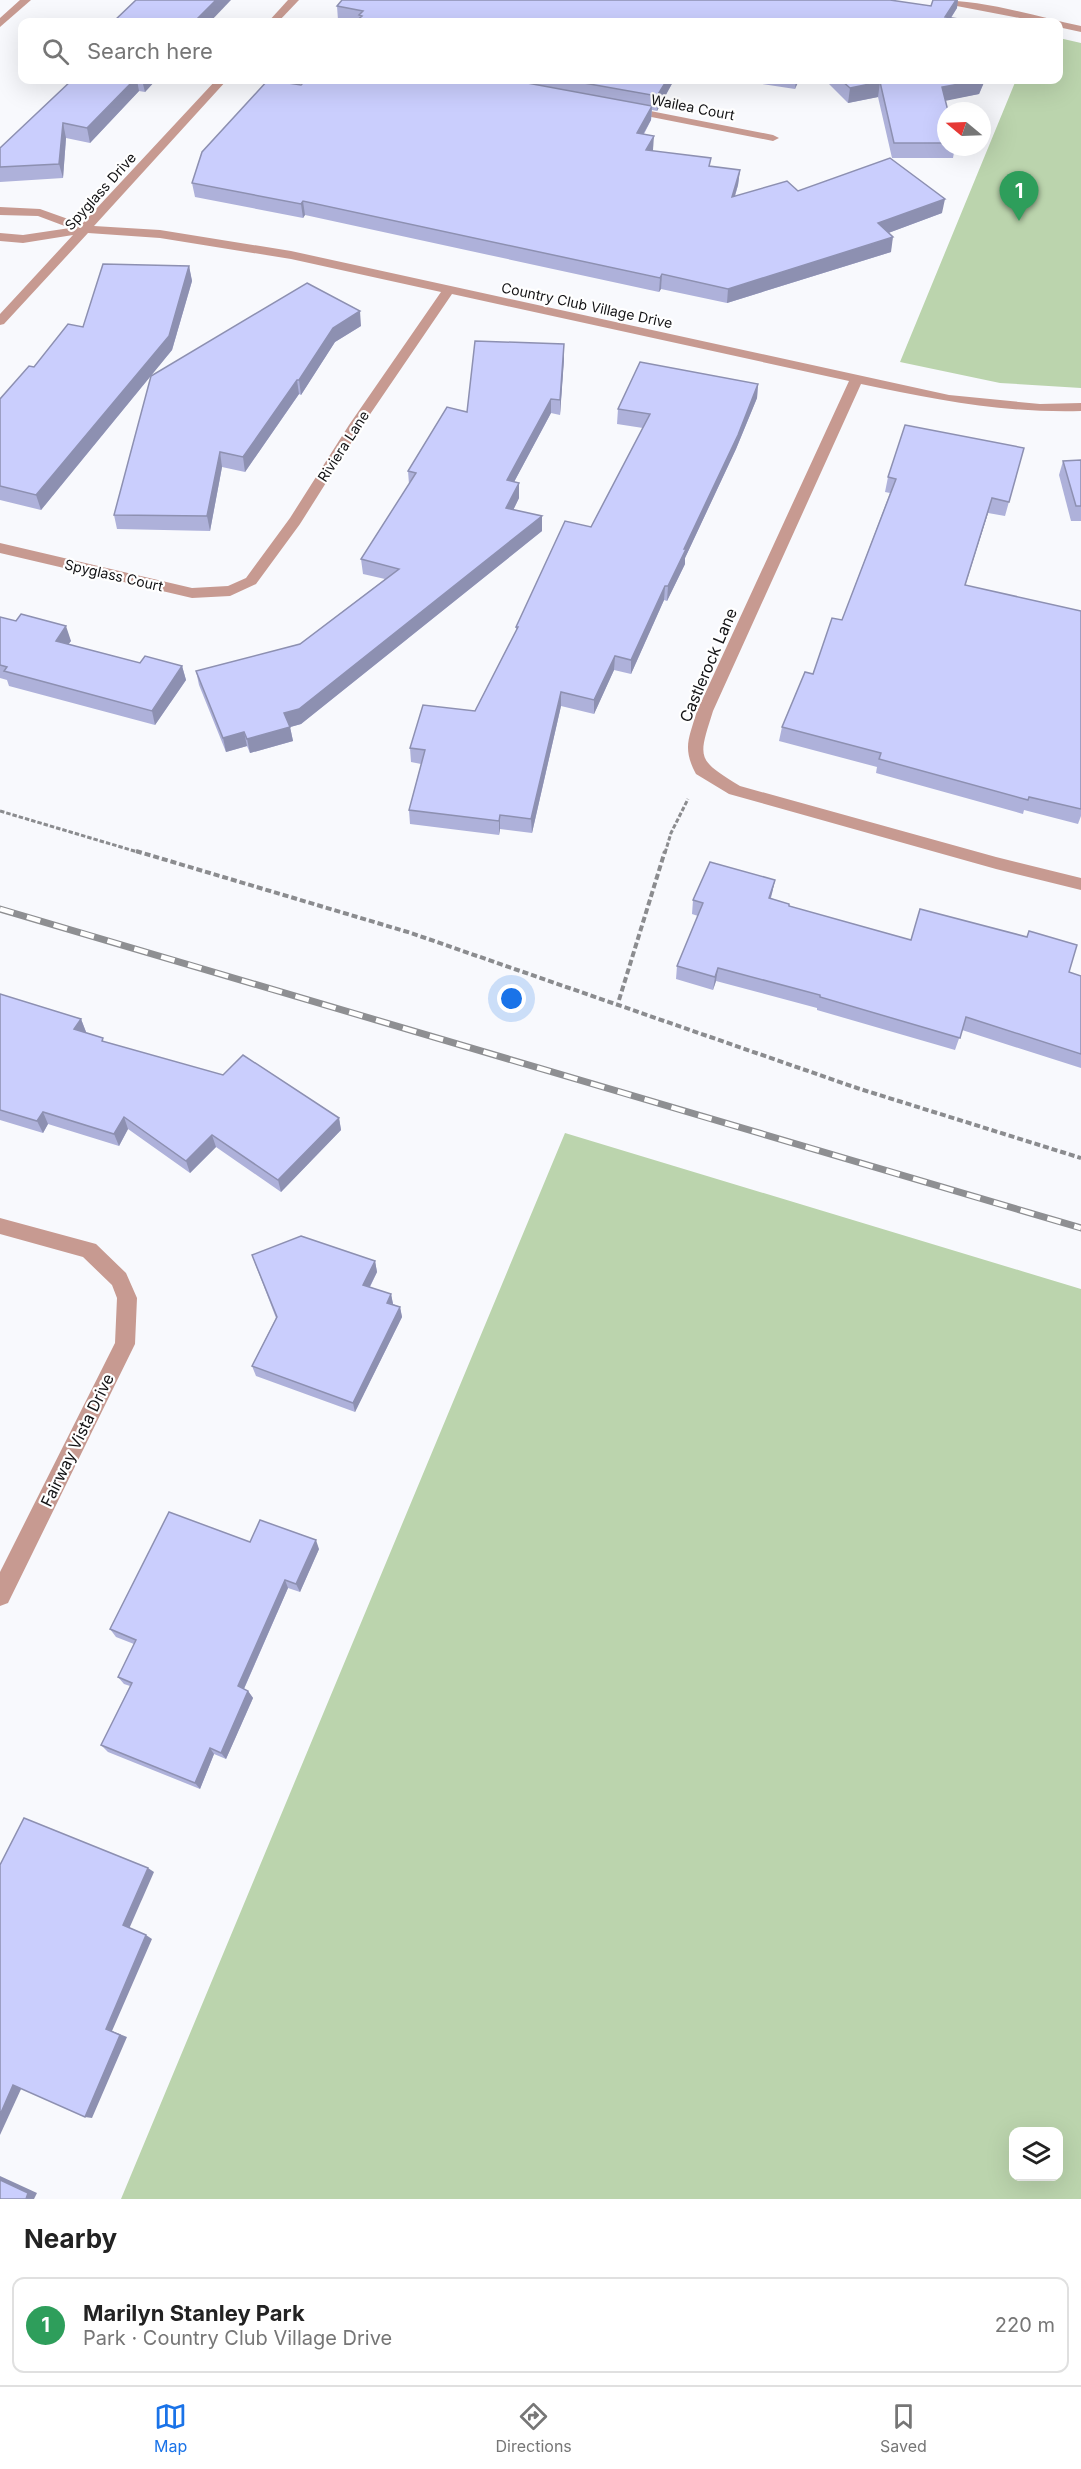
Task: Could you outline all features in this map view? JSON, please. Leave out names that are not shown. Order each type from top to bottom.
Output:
[{"type":"street","points":[[0,24],[26,0]]},
{"type":"street","points":[[277,18],[294,0]]},
{"type":"street","points":[[941,0],[1025,12],[1042,18]]},
{"type":"street","points":[[1063,25],[1081,29]]},
{"type":"street","name":"Spyglass Drive","points":[[0,321],[218,84]]},
{"type":"street","name":"Wailea Court","points":[[614,107],[773,138]]},
{"type":"street","name":"Country Club Village Drive","points":[[0,211],[40,213],[86,229]]},
{"type":"street","name":"Country Club Village Drive","points":[[0,237],[23,239],[86,229],[160,234],[291,255],[949,399],[1040,408],[1081,407]]},
{"type":"street","name":"Riviera Lane","points":[[230,591],[251,581],[258,572],[295,521],[354,428],[448,291]]},
{"type":"street","name":"Castlerock Lane","points":[[702,770],[694,747],[705,711],[857,378]]},
{"type":"street","name":"Spyglass Court","points":[[0,548],[192,593],[230,591]]},
{"type":"street","points":[[702,770],[735,790],[996,863],[1081,884]]},
{"type":"street","name":"Fairway Vista Drive","points":[[0,1226],[89,1250],[119,1279],[127,1298],[125,1344],[0,1595]]},
{"type":"path","points":[[619,1000],[672,833],[702,770]]},
{"type":"path","points":[[0,811],[411,933],[857,1088],[1081,1158]]},
{"type":"green space","points":[[1063,39],[1081,43],[1081,388],[1000,383],[900,362],[985,156],[991,156],[991,141],[1014,84],[1063,84]]},
{"type":"green space","points":[[565,1133],[1081,1289],[1081,2199],[121,2199]]},
{"type":"building","points":[[136,0],[216,0],[198,18],[117,18]]},
{"type":"building","points":[[342,0],[890,0],[931,6],[933,0],[956,0],[945,17],[952,18],[360,18],[362,16],[359,15],[363,11],[337,6]]},
{"type":"building","points":[[68,84],[130,84],[87,128],[63,123],[59,164],[0,167],[0,148]]},
{"type":"building","points":[[264,84],[533,84],[652,106],[637,133],[654,136],[646,150],[711,158],[709,166],[740,170],[732,197],[787,181],[798,191],[890,158],[945,199],[878,223],[893,237],[728,289],[662,274],[660,278],[303,201],[301,204],[192,183],[202,152]]},
{"type":"building","points":[[590,84],[664,84],[657,96]]},
{"type":"building","points":[[846,84],[870,84],[850,88]]},
{"type":"building","points":[[880,84],[959,84],[942,87],[946,102],[937,102],[937,143],[894,143]]},
{"type":"building","points":[[103,264],[189,266],[169,336],[36,495],[0,486],[0,399],[29,366],[34,367],[68,324],[83,327]]},
{"type":"building","points":[[307,283],[360,311],[333,328],[299,380],[243,457],[220,452],[207,516],[114,515],[151,376]]},
{"type":"building","points":[[475,341],[564,344],[560,400],[551,399],[507,480],[519,483],[506,508],[542,516],[299,709],[284,713],[290,727],[247,739],[244,732],[223,738],[196,671],[300,644],[399,569],[361,559],[416,473],[408,471],[447,407],[467,412]]},
{"type":"building","points":[[640,362],[758,384],[738,435],[684,549],[686,549],[668,586],[665,586],[631,660],[615,656],[594,700],[561,692],[531,819],[500,815],[499,821],[409,810],[425,750],[410,748],[423,705],[475,711],[518,627],[516,627],[565,521],[591,527],[650,414],[618,409]]},
{"type":"building","points":[[905,425],[1024,448],[1009,502],[992,498],[965,585],[1081,611],[1081,809],[1029,797],[1028,800],[879,759],[881,753],[782,727],[805,672],[813,674],[832,618],[842,620],[896,479],[888,477]]},
{"type":"building","points":[[1081,460],[1081,506],[1076,506],[1063,461]]},
{"type":"building","points":[[21,614],[66,626],[56,641],[140,663],[145,656],[182,666],[152,711],[4,671],[7,667],[0,665],[0,617],[16,621]]},
{"type":"building","points":[[710,862],[775,880],[769,898],[789,904],[789,906],[911,940],[920,909],[1027,937],[1029,931],[1077,945],[1069,972],[1081,976],[1081,1054],[966,1017],[960,1038],[820,997],[820,995],[718,968],[715,977],[677,966],[703,903],[693,900]]},
{"type":"building","points":[[0,994],[81,1019],[74,1029],[103,1038],[102,1041],[223,1075],[243,1055],[339,1118],[278,1180],[212,1135],[186,1161],[124,1117],[114,1134],[43,1112],[37,1121],[0,1110]]},
{"type":"building","points":[[301,1236],[375,1261],[363,1285],[391,1294],[387,1303],[400,1307],[353,1403],[252,1366],[277,1317],[252,1255]]},
{"type":"building","points":[[169,1512],[250,1542],[260,1520],[316,1540],[296,1584],[285,1580],[238,1686],[248,1691],[221,1753],[210,1748],[195,1783],[101,1745],[132,1683],[118,1677],[136,1640],[110,1629]]},
{"type":"building","points":[[24,1818],[148,1868],[123,1925],[146,1935],[106,2029],[120,2035],[85,2117],[13,2085],[0,2115],[0,1865]]},
{"type":"building","points":[[0,2180],[28,2193],[26,2199],[0,2199]]},
{"type":"railway","points":[[0,909],[1081,1228]]},
{"type":"place","name":"Marilyn Stanley Park","points":[[1019,221]]}]
